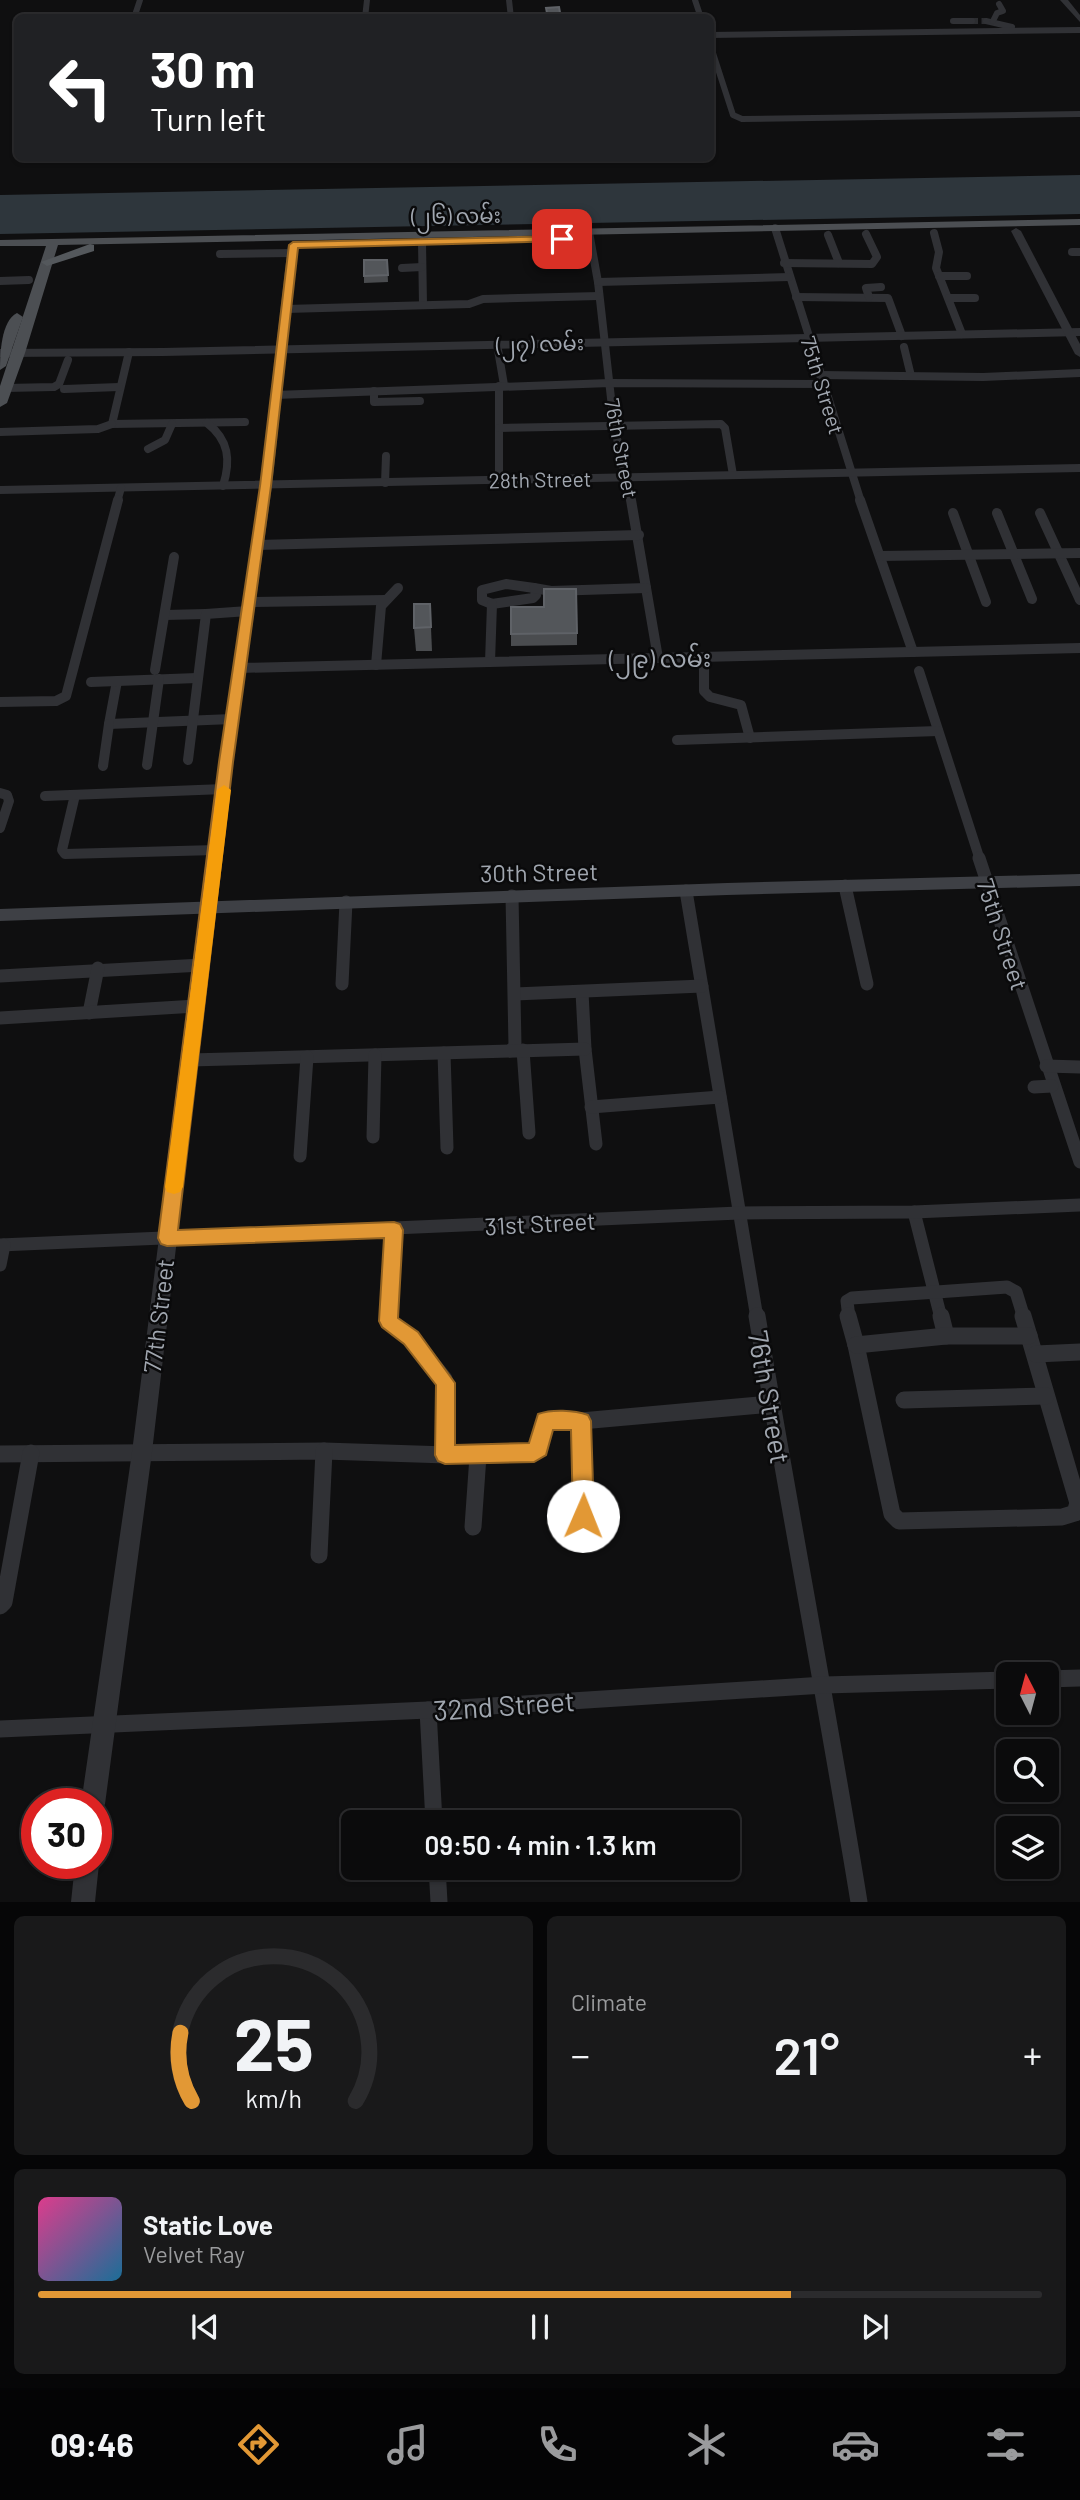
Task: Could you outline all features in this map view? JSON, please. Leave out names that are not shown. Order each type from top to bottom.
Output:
[{"type":"highway","points":[[47,262],[90,248]]},
{"type":"main road","name":"(၂၆) လမ်း","points":[[0,249],[46,245],[776,232],[1080,222]]},
{"type":"main road","name":"(၂၆) လမ်း","points":[[776,232],[828,235],[1080,230]]},
{"type":"main road","name":"(၂၆) လမ်း","points":[[0,243],[90,248],[293,249],[590,235]]},
{"type":"main road","points":[[0,403],[19,353],[47,262],[46,245]]},
{"type":"main road","points":[[0,366],[2,353],[29,280],[46,245]]},
{"type":"main road","name":"30th Street","points":[[0,915],[512,896],[1080,880]]},
{"type":"street","points":[[1064,0],[1080,20]]},
{"type":"street","points":[[999,4],[1003,11],[989,21],[1021,31]]},
{"type":"street","points":[[953,21],[972,21]]},
{"type":"street","points":[[714,35],[1080,30]]},
{"type":"street","points":[[714,55],[733,116],[742,119],[1080,114]]},
{"type":"street","points":[[714,81],[723,80]]},
{"type":"street","points":[[1016,231],[1075,332],[1080,354]]},
{"type":"street","name":"75th Street","points":[[776,232],[851,473],[913,652]]},
{"type":"street","points":[[934,233],[939,252],[936,268],[962,334]]},
{"type":"street","points":[[784,263],[839,263],[862,266],[876,262],[866,234]]},
{"type":"street","name":"76th Street","points":[[590,235],[614,425],[639,536],[658,658]]},
{"type":"street","points":[[828,235],[839,263]]},
{"type":"street","points":[[422,242],[424,304]]},
{"type":"street","points":[[220,254],[293,249]]},
{"type":"street","name":"77th Street","points":[[95,1788],[142,1452],[293,249]]},
{"type":"street","points":[[402,268],[422,267]]},
{"type":"street","points":[[939,276],[967,276]]},
{"type":"street","points":[[598,282],[789,277]]},
{"type":"street","points":[[0,281],[29,280]]},
{"type":"street","points":[[869,297],[866,288],[881,287]]},
{"type":"street","points":[[286,309],[470,304],[482,299],[599,296]]},
{"type":"street","points":[[796,298],[888,298],[902,336]]},
{"type":"street","points":[[949,298],[975,298]]},
{"type":"street","name":"(၂၇) လမ်း","points":[[2,353],[1075,332]]},
{"type":"street","points":[[497,344],[501,385],[499,479]]},
{"type":"street","points":[[904,347],[911,376]]},
{"type":"street","points":[[113,424],[111,421],[129,352]]},
{"type":"street","points":[[6,388],[54,387],[59,384],[68,360]]},
{"type":"street","points":[[275,395],[501,385],[1080,373]]},
{"type":"street","points":[[64,389],[120,387]]},
{"type":"street","points":[[374,391],[374,402],[420,401]]},
{"type":"street","points":[[0,432],[98,429],[113,424],[245,422]]},
{"type":"street","points":[[207,423],[222,435],[228,456],[223,486]]},
{"type":"street","points":[[148,449],[162,444],[170,436],[172,424]]},
{"type":"street","points":[[499,428],[721,424],[725,428],[733,475]]},
{"type":"street","points":[[386,456],[386,482]]},
{"type":"street","name":"28th Street","points":[[0,490],[1080,468]]},
{"type":"street","points":[[0,702],[56,701],[66,696],[121,488]]},
{"type":"street","points":[[953,513],[986,602]]},
{"type":"street","points":[[997,513],[1032,599]]},
{"type":"street","points":[[1040,513],[1080,600]]},
{"type":"street","points":[[257,545],[639,536]]},
{"type":"street","points":[[880,556],[1080,553]]},
{"type":"street","points":[[147,765],[174,557]]},
{"type":"street","points":[[534,587],[536,595],[533,598],[492,604],[482,600],[483,587],[534,587],[551,591],[646,588]]},
{"type":"street","points":[[376,665],[380,611],[385,600],[398,588]]},
{"type":"street","points":[[165,615],[206,614],[249,606],[385,600]]},
{"type":"street","points":[[490,662],[492,604]]},
{"type":"street","points":[[188,760],[206,614]]},
{"type":"street","name":"(၂၉) လမ်း","points":[[239,668],[1080,648]]},
{"type":"street","points":[[704,657],[704,691],[710,697],[741,705],[750,738]]},
{"type":"street","points":[[919,671],[930,704]]},
{"type":"street","points":[[91,682],[157,675],[197,678]]},
{"type":"street","points":[[103,766],[117,681]]},
{"type":"street","name":"75th Street","points":[[930,704],[1052,1086],[1080,1162]]},
{"type":"street","points":[[109,724],[232,719]]},
{"type":"street","points":[[677,740],[938,731]]},
{"type":"street","points":[[46,796],[224,789]]},
{"type":"street","points":[[0,793],[7,796],[9,801],[0,828]]},
{"type":"street","points":[[75,795],[62,850],[65,854],[216,850]]},
{"type":"street","points":[[845,886],[867,984]]},
{"type":"street","name":"76th Street","points":[[686,891],[771,1404],[798,1561],[824,1685],[859,1902]]},
{"type":"street","points":[[512,896],[515,1046],[529,1133]]},
{"type":"street","points":[[342,984],[346,902]]},
{"type":"street","points":[[0,976],[98,968],[202,965]]},
{"type":"street","points":[[89,1013],[98,968]]},
{"type":"street","points":[[514,994],[702,986]]},
{"type":"street","points":[[582,992],[585,1049],[596,1144]]},
{"type":"street","points":[[0,1018],[196,1006]]},
{"type":"street","points":[[190,1060],[585,1049]]},
{"type":"street","points":[[444,1053],[447,1148]]},
{"type":"street","points":[[373,1137],[375,1055]]},
{"type":"street","points":[[300,1156],[307,1057]]},
{"type":"street","points":[[1046,1066],[1080,1067]]},
{"type":"street","points":[[1034,1087],[1052,1086]]},
{"type":"street","points":[[591,1107],[720,1097]]},
{"type":"street","name":"31st Street","points":[[2,1245],[739,1213],[914,1212],[1080,1205]]},
{"type":"street","points":[[914,1212],[946,1336]]},
{"type":"street","points":[[394,1230],[388,1321],[411,1338],[446,1383],[445,1455]]},
{"type":"street","points":[[0,1265],[2,1245]]},
{"type":"street","points":[[1011,1289],[1016,1292],[1078,1503],[1075,1513],[1062,1517],[899,1521],[892,1514],[846,1301],[852,1298],[936,1291],[1011,1289]]},
{"type":"street","points":[[856,1345],[946,1336],[1030,1336]]},
{"type":"street","points":[[1036,1354],[1080,1352]]},
{"type":"street","points":[[904,1400],[1046,1396]]},
{"type":"street","points":[[0,1454],[324,1451],[478,1456],[534,1453],[539,1448],[545,1421],[581,1421],[771,1404]]},
{"type":"street","points":[[581,1421],[583,1516]]},
{"type":"street","points":[[319,1555],[324,1451]]},
{"type":"street","points":[[0,1606],[4,1602],[31,1453]]},
{"type":"street","points":[[473,1527],[478,1456]]},
{"type":"street","points":[[1059,1679],[1080,1678]]},
{"type":"street","name":"32nd Street","points":[[0,1729],[428,1710],[824,1685],[996,1680]]},
{"type":"street","points":[[428,1710],[433,1810]]},
{"type":"street","points":[[83,1902],[85,1879]]},
{"type":"street","points":[[438,1880],[439,1902]]},
{"type":"shaded area","points":[[1080,175],[1080,214],[0,234],[0,195]]},
{"type":"building","points":[[559,7],[560,14],[547,14],[546,8]]},
{"type":"building","points":[[364,260],[387,260],[388,275],[364,276]]},
{"type":"building","points":[[544,589],[576,589],[577,633],[511,634],[511,607],[544,607]]},
{"type":"building","points":[[414,604],[430,604],[431,627],[414,628]]},
{"type":"tunnel","points":[[972,21],[986,21]]},
{"type":"slow traffic","points":[[174,1187],[224,790]]},
{"type":"route","points":[[562,239],[293,245],[265,486],[226,762],[167,1238],[394,1230],[388,1321],[411,1338],[446,1383],[445,1455],[534,1453],[539,1448],[542,1424],[545,1421],[581,1421],[583,1516]]}]
